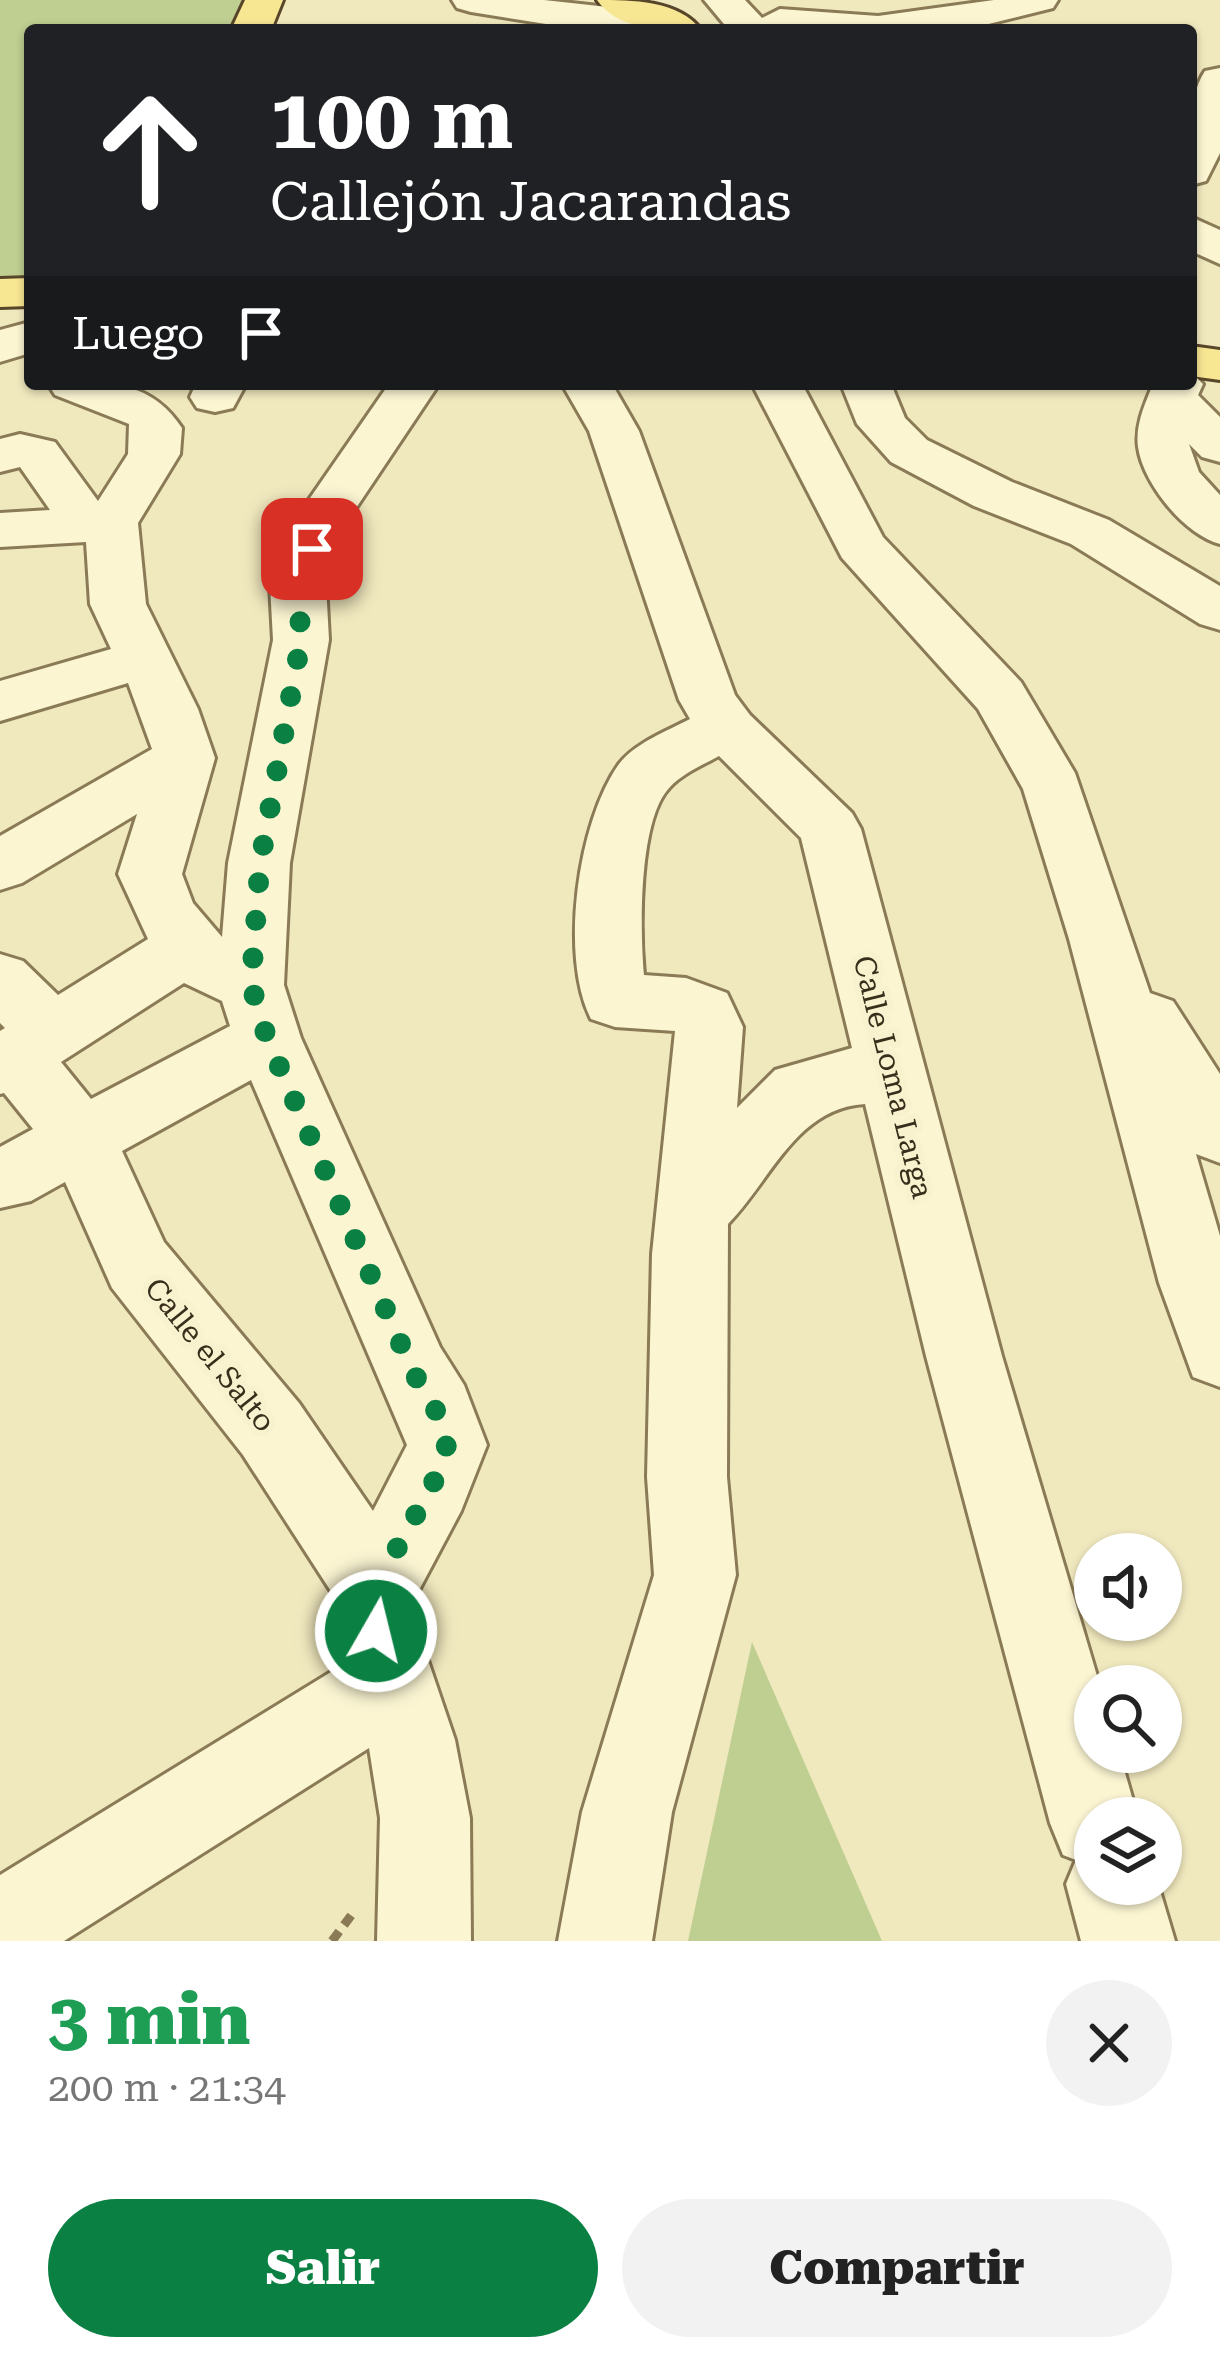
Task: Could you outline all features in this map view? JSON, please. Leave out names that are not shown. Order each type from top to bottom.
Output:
[{"type":"main road","points":[[616,0],[667,24]]},
{"type":"street","points":[[469,0],[631,24]]},
{"type":"street","points":[[724,0],[788,18],[853,24]]},
{"type":"street","points":[[917,24],[1040,0]]},
{"type":"street","points":[[1197,156],[1220,80]]},
{"type":"street","points":[[11,529],[100,524],[154,454],[158,428],[147,413],[89,390]]},
{"type":"street","points":[[410,390],[326,514],[298,584],[301,640],[260,863],[259,1012],[447,1444],[433,1484],[376,1586],[376,1631],[411,1741],[425,1818],[424,1941]]},
{"type":"street","name":"Calle Loma Larga","points":[[590,390],[614,431],[708,700],[729,730],[830,829],[890,1075],[1088,1797]]},
{"type":"street","points":[[780,390],[861,546],[1000,696],[1053,788],[1102,939],[1196,1283],[1220,1352]]},
{"type":"street","points":[[868,390],[882,424],[909,451],[993,494],[1090,532],[1220,611]]},
{"type":"street","points":[[1176,390],[1160,432],[1161,450],[1190,496],[1220,527]]},
{"type":"street","points":[[1186,390],[1220,446]]},
{"type":"street","points":[[0,456],[20,450],[37,452],[100,524],[118,604],[169,709],[184,758],[150,874],[165,914],[190,946],[259,1012]]},
{"type":"street","points":[[0,701],[143,659]]},
{"type":"street","points":[[605,1941],[627,1812],[694,1575],[687,1477],[692,1212],[709,1027],[703,1012],[686,1005],[615,1000],[608,948],[618,831],[643,775],[721,728],[729,730]]},
{"type":"street","points":[[0,866],[184,758]]},
{"type":"street","points":[[1102,939],[1195,1099],[1220,1133]]},
{"type":"street","points":[[24,1052],[190,946]]},
{"type":"street","name":"Calle el Salto","points":[[0,980],[24,1052],[80,1136],[138,1265],[271,1429],[376,1586]]},
{"type":"street","points":[[6,1179],[80,1136],[259,1012]]},
{"type":"street","points":[[692,1212],[726,1178],[746,1145],[800,1090],[853,1076],[890,1075]]},
{"type":"street","points":[[0,1928],[391,1684]]},
{"type":"street","points":[[1118,1905],[1128,1941]]},
{"type":"green space","points":[[0,0],[252,0],[242,24],[24,24],[24,281],[0,277]]},
{"type":"green space","points":[[752,1642],[882,1941],[688,1941]]},
{"type":"route","points":[[312,549],[298,584],[301,640],[260,863],[251,985],[267,1038],[447,1444],[433,1484],[376,1586],[376,1631]]}]
